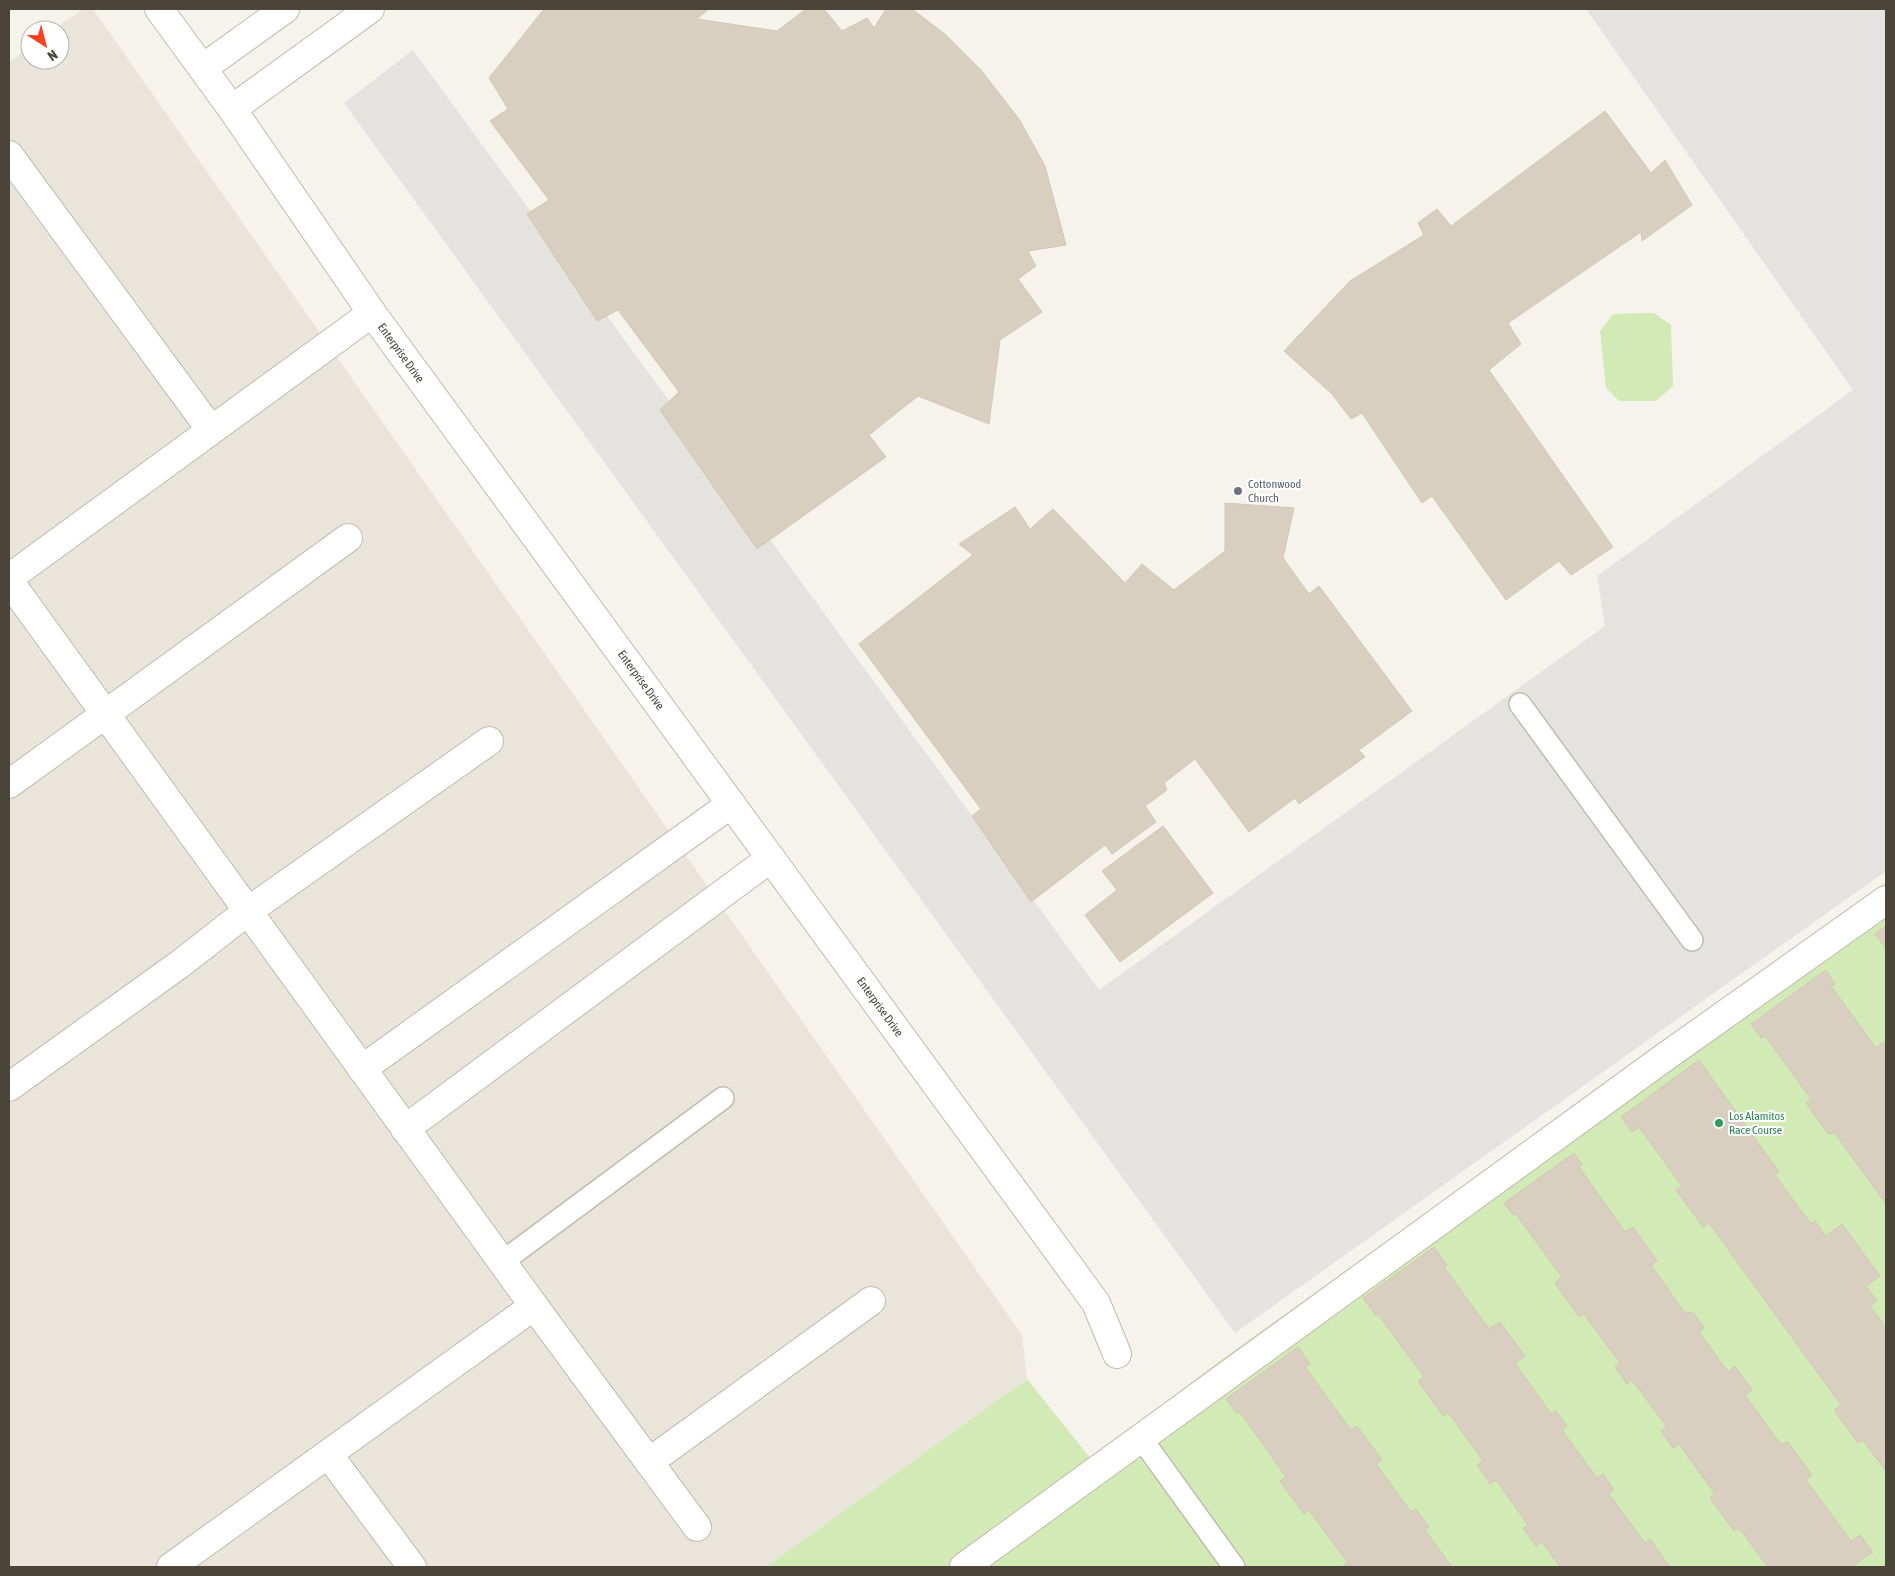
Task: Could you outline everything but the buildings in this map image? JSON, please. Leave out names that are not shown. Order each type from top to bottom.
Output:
[{"type":"street","name":"Enterprise Drive","points":[[159,9],[232,109],[372,313],[1096,1303],[1117,1354]]},
{"type":"street","points":[[202,68],[285,9]]},
{"type":"street","points":[[232,109],[370,9]]},
{"type":"street","points":[[9,155],[211,430]]},
{"type":"street","points":[[372,313],[9,580],[405,1129],[697,1527]]},
{"type":"street","points":[[9,784],[348,538]]},
{"type":"street","points":[[9,1087],[180,964],[248,910],[489,741]]},
{"type":"street","points":[[362,1069],[731,804]]},
{"type":"street","points":[[405,1129],[771,858]]},
{"type":"street","points":[[964,1567],[1666,1056],[1886,900]]},
{"type":"street","points":[[649,1462],[871,1301]]},
{"type":"street","points":[[171,1567],[534,1306]]},
{"type":"street","points":[[328,1454],[412,1567]]},
{"type":"lane","points":[[1520,704],[1692,940]]},
{"type":"lane","points":[[502,1262],[723,1098]]},
{"type":"lane","points":[[1141,1438],[1234,1567]]},
{"type":"shaded area","points":[[83,9],[93,9],[1022,1335],[1027,1379],[766,1567],[9,1567],[9,62],[20,54],[20,70],[70,70],[70,20],[67,20]]},
{"type":"shaded area","points":[[1586,9],[1886,9],[1886,871],[1235,1333],[344,103],[413,50],[1099,990],[1605,626],[1597,576],[1853,390]]},
{"type":"green space","points":[[1654,313],[1671,325],[1673,386],[1656,401],[1619,401],[1606,388],[1600,331],[1613,314]]},
{"type":"green space","name":"Los Alamitos Race Course","points":[[1886,883],[1886,1567],[766,1567],[1027,1379],[1091,1459],[1217,1363]]},
{"type":"place","name":"Cottonwood Church","points":[[1238,491]]},
{"type":"place","name":"Los Alamitos Race Course","points":[[1719,1123]]}]
